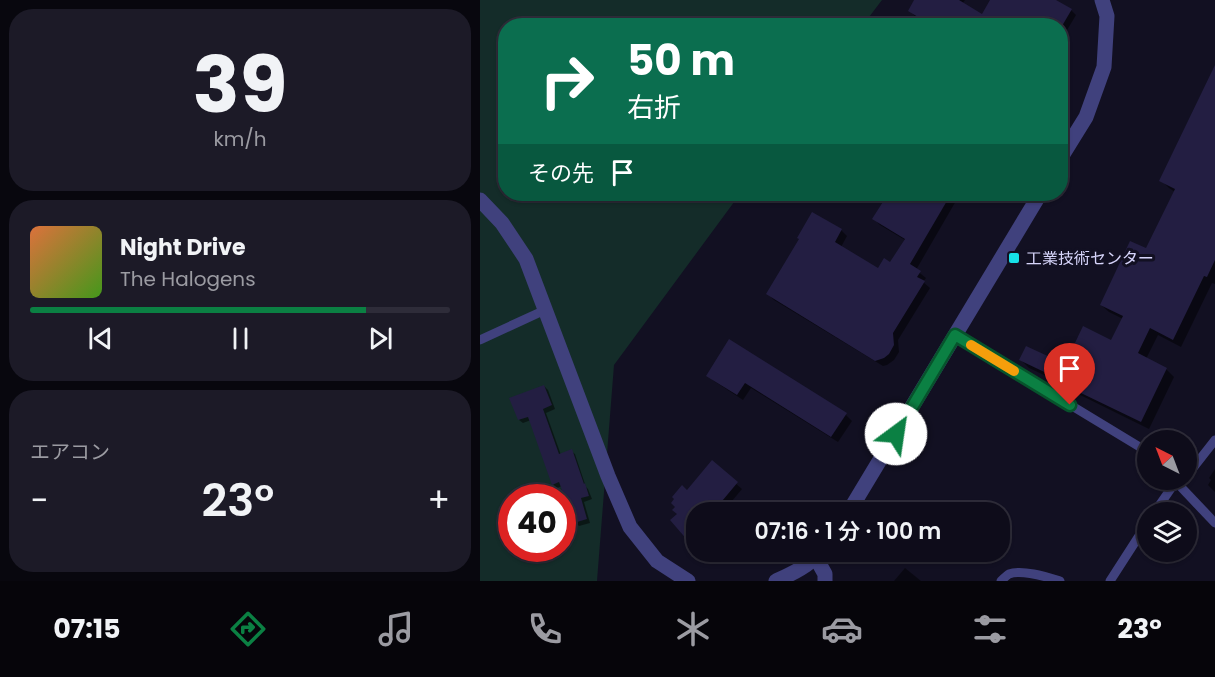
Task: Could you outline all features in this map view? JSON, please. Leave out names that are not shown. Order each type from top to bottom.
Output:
[{"type":"street","points":[[1068,146],[1086,117],[1104,67],[1107,16],[1102,0]]},
{"type":"street","points":[[480,200],[502,223],[526,258],[608,476],[630,527],[657,561],[688,581]]},
{"type":"street","points":[[856,502],[1036,201]]},
{"type":"street","points":[[776,581],[792,574],[808,562]]},
{"type":"street","points":[[821,562],[825,581]]},
{"type":"lane","points":[[480,340],[545,310]]},
{"type":"lane","points":[[955,335],[1137,445]]},
{"type":"lane","points":[[1197,463],[1215,440]]},
{"type":"lane","points":[[1190,490],[1215,523]]},
{"type":"lane","points":[[1110,581],[1137,539]]},
{"type":"lane","points":[[1000,581],[1010,574],[1020,573],[1037,574],[1060,581]]},
{"type":"green space","points":[[480,0],[882,0],[868,18],[498,18],[498,201],[735,201],[614,365],[597,581],[480,581]]},
{"type":"building","points":[[914,0],[959,0],[982,14],[990,0],[1056,0],[1072,9],[1067,18],[920,18],[908,11]]},
{"type":"building","points":[[1215,65],[1215,260],[1207,277],[1204,276],[1173,340],[1150,328],[1138,353],[1167,368],[1141,422],[1056,381],[1057,378],[1019,360],[1026,346],[1065,364],[1083,326],[1111,340],[1123,316],[1100,305],[1130,241],[1146,248],[1175,189],[1159,181]]},
{"type":"building","points":[[884,201],[947,201],[910,264],[921,271],[917,277],[925,281],[893,333],[894,345],[889,354],[875,361],[766,294],[799,239],[797,238],[812,212],[842,229],[835,242],[878,268],[884,258],[890,262],[905,239],[872,219]]},
{"type":"building","points":[[729,339],[847,413],[831,437],[745,383],[737,395],[706,376]]},
{"type":"building","points":[[544,385],[552,405],[543,409],[559,454],[572,449],[585,483],[589,496],[581,498],[587,519],[576,522],[576,484],[560,484],[559,482],[552,484],[528,417],[518,420],[509,398]]},
{"type":"building","points":[[712,460],[738,482],[721,502],[686,502],[686,539],[670,520],[677,514],[672,510],[675,507],[671,503],[674,499],[672,497],[682,485],[687,490]]},
{"type":"slow traffic","points":[[971,345],[1014,371]]},
{"type":"place","name":"工業技術センター","points":[[1014,258]]},
{"type":"route","points":[[896,434],[955,335],[1070,405]]}]
